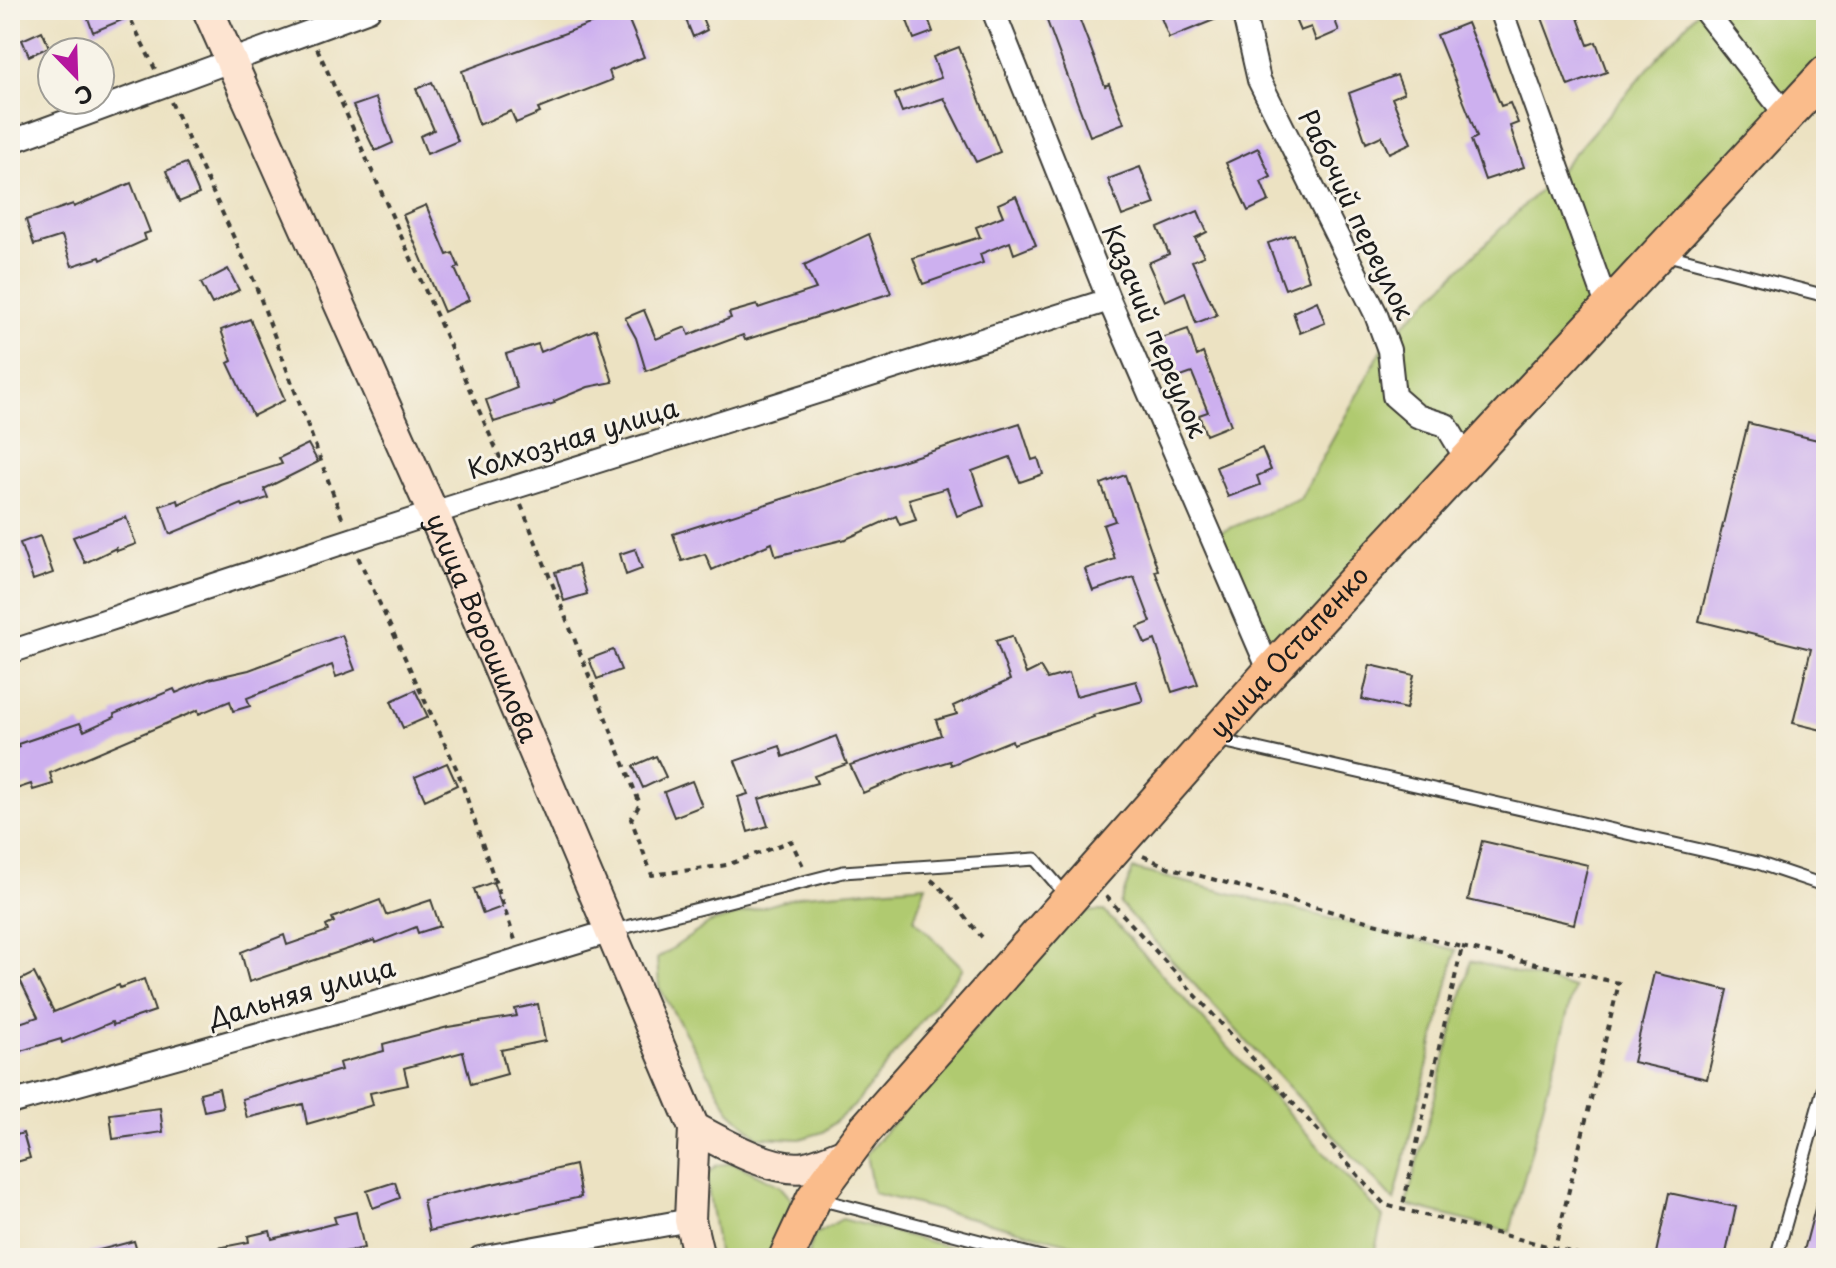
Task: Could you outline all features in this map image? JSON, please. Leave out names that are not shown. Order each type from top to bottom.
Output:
[{"type":"main road","name":"улица Ворошилова","points":[[208,10],[433,513],[608,932],[694,1128],[690,1220],[699,1258]]},
{"type":"main road","name":"улица Остапенко","points":[[786,1258],[814,1198],[848,1152],[1078,887],[1270,672],[1826,73]]},
{"type":"main road","points":[[694,1128],[731,1148],[787,1167],[805,1167],[848,1152]]},
{"type":"street","points":[[10,142],[369,10]]},
{"type":"street","name":"Казачий переулок","points":[[993,10],[1109,300],[1270,672]]},
{"type":"street","name":"Рабочий переулок","points":[[1243,10],[1259,80],[1375,312],[1389,350],[1394,396],[1417,416],[1446,425],[1467,460]]},
{"type":"street","points":[[1501,10],[1608,308]]},
{"type":"street","points":[[1704,10],[1787,116]]},
{"type":"street","name":"Колхозная улица","points":[[10,652],[514,487],[1109,300]]},
{"type":"street","name":"Дальняя улица","points":[[10,1103],[608,932]]},
{"type":"street","points":[[480,1258],[690,1220]]},
{"type":"lane","points":[[1660,253],[1826,296]]},
{"type":"lane","points":[[1210,738],[1758,863],[1826,886]]},
{"type":"lane","points":[[608,932],[843,872],[1035,859],[1078,887]]},
{"type":"lane","points":[[1776,1258],[1826,1079]]},
{"type":"lane","points":[[814,1198],[1045,1258]]},
{"type":"path","points":[[126,10],[254,281],[350,540],[458,772],[521,959]]},
{"type":"path","points":[[310,32],[514,487],[640,804],[631,819],[652,875],[727,865],[791,841],[809,880]]},
{"type":"path","points":[[1118,843],[1168,867],[1462,947],[1619,983],[1555,1248]]},
{"type":"path","points":[[923,875],[949,893],[961,914],[982,937]]},
{"type":"path","points":[[1078,887],[1385,1205],[1594,1258]]},
{"type":"path","points":[[1402,1209],[1462,947]]},
{"type":"green space","points":[[1699,10],[1826,10],[1826,73],[1270,672],[1211,536],[1300,499],[1386,342],[1559,171]]},
{"type":"green space","points":[[1133,869],[1456,950],[1394,1201],[1120,904]]},
{"type":"green space","points":[[926,885],[914,919],[963,968],[854,1106],[823,1132],[800,1139],[758,1137],[730,1111],[659,987],[657,959],[710,923],[804,895]]},
{"type":"green space","points":[[1104,911],[1383,1217],[1373,1258],[1126,1258],[873,1193],[866,1154],[1076,912]]},
{"type":"green space","points":[[1471,961],[1574,988],[1510,1232],[1406,1205]]},
{"type":"green space","points":[[734,1163],[780,1186],[792,1200],[773,1258],[719,1258],[706,1175],[717,1165]]},
{"type":"green space","points":[[842,1219],[993,1258],[807,1258],[814,1235]]},
{"type":"building","points":[[85,10],[146,10],[93,32]]},
{"type":"building","points":[[682,10],[699,10],[707,30],[693,37]]},
{"type":"building","points":[[903,10],[925,10],[933,32],[914,39]]},
{"type":"building","points":[[1043,10],[1076,10],[1105,86],[1109,84],[1124,123],[1090,136]]},
{"type":"building","points":[[1158,10],[1229,10],[1229,14],[1169,38]]},
{"type":"building","points":[[1291,10],[1331,10],[1339,31],[1316,41],[1311,27],[1300,31]]},
{"type":"building","points":[[1539,10],[1575,10],[1588,45],[1596,42],[1607,72],[1568,86]]},
{"type":"building","points":[[625,11],[644,57],[609,71],[612,80],[538,109],[540,113],[516,123],[511,111],[479,125],[462,71]]},
{"type":"building","points":[[1467,23],[1501,106],[1510,103],[1518,123],[1510,126],[1524,167],[1485,180],[1471,140],[1477,137],[1437,35]]},
{"type":"building","points":[[42,31],[44,36],[36,36],[36,53],[29,56],[22,40]]},
{"type":"building","points":[[959,47],[1000,152],[976,162],[944,98],[902,112],[895,94],[941,78],[933,57]]},
{"type":"building","points":[[1397,75],[1404,93],[1392,98],[1411,143],[1389,153],[1381,136],[1366,143],[1349,93]]},
{"type":"building","points":[[432,82],[458,141],[427,154],[420,136],[434,130],[416,89]]},
{"type":"building","points":[[376,98],[393,143],[375,151],[353,106]]},
{"type":"building","points":[[1258,148],[1271,177],[1261,182],[1269,201],[1248,211],[1226,163]]},
{"type":"building","points":[[186,163],[199,194],[179,202],[166,171]]},
{"type":"building","points":[[1140,167],[1155,204],[1122,216],[1108,179]]},
{"type":"building","points":[[131,183],[150,232],[144,234],[146,240],[101,260],[100,257],[72,266],[62,236],[34,245],[26,220],[73,204],[74,207]]},
{"type":"building","points":[[1016,196],[1036,245],[1014,254],[1010,242],[980,254],[983,263],[923,284],[913,258],[980,237],[976,227],[1003,216],[998,204]]},
{"type":"building","points":[[426,205],[447,255],[453,253],[459,267],[455,269],[469,300],[444,312],[403,215]]},
{"type":"building","points":[[1198,211],[1207,232],[1195,238],[1204,256],[1192,261],[1217,315],[1196,323],[1185,292],[1165,301],[1148,263],[1169,254],[1158,228]]},
{"type":"building","points":[[869,234],[891,293],[745,340],[743,335],[646,371],[636,338],[625,318],[644,310],[656,339],[686,327],[689,335],[731,318],[729,313],[757,305],[758,308],[816,289],[804,265]]},
{"type":"building","points":[[1294,234],[1309,280],[1285,289],[1268,243]]},
{"type":"building","points":[[228,269],[239,290],[212,304],[201,283]]},
{"type":"building","points":[[1317,301],[1325,323],[1300,333],[1293,312]]},
{"type":"building","points":[[250,319],[285,400],[253,416],[228,363],[232,361],[221,330]]},
{"type":"building","points":[[596,329],[613,382],[588,387],[555,403],[494,422],[486,400],[517,388],[506,354],[538,344],[541,352]]},
{"type":"building","points":[[1188,329],[1197,356],[1203,353],[1231,425],[1206,435],[1199,415],[1208,412],[1192,373],[1167,382],[1153,341]]},
{"type":"building","points":[[1020,423],[1032,460],[1038,458],[1043,474],[1020,482],[1010,457],[972,471],[984,506],[957,516],[947,488],[909,499],[916,520],[900,525],[896,516],[846,539],[776,556],[772,543],[712,570],[705,554],[682,561],[673,534]]},
{"type":"building","points":[[1748,423],[1826,442],[1826,731],[1793,723],[1811,649],[1699,621]]},
{"type":"building","points":[[308,444],[318,462],[264,489],[268,498],[242,504],[170,534],[160,506],[178,500],[179,504],[220,484],[282,464],[279,458]]},
{"type":"building","points":[[1262,448],[1271,470],[1257,476],[1260,485],[1228,497],[1216,467]]},
{"type":"building","points":[[1125,475],[1158,570],[1155,571],[1198,684],[1172,692],[1155,640],[1145,644],[1138,627],[1151,622],[1134,577],[1093,591],[1085,569],[1115,559],[1103,525],[1115,521],[1101,484]]},
{"type":"building","points":[[126,517],[136,544],[117,551],[116,548],[85,563],[73,537]]},
{"type":"building","points":[[40,536],[53,573],[33,580],[20,543]]},
{"type":"building","points":[[635,549],[642,569],[626,575],[620,554]]},
{"type":"building","points":[[578,565],[587,594],[564,601],[555,572]]},
{"type":"building","points":[[342,635],[355,670],[336,677],[332,665],[247,698],[250,706],[233,711],[230,701],[199,714],[198,710],[50,773],[53,784],[33,790],[31,784],[10,791],[10,750],[19,747],[18,744],[80,723],[84,731],[115,717],[114,714],[174,689],[176,693],[209,679],[249,670]]},
{"type":"building","points":[[1012,636],[1026,674],[1040,667],[1047,679],[1069,673],[1076,696],[1136,681],[1143,701],[1093,715],[1013,744],[1012,740],[951,765],[950,761],[907,774],[863,793],[850,765],[941,735],[936,720],[957,714],[953,706],[1010,680],[996,641]]},
{"type":"building","points":[[613,650],[621,670],[597,679],[589,659]]},
{"type":"building","points":[[1370,665],[1414,675],[1406,709],[1362,699]]},
{"type":"building","points":[[415,690],[428,717],[403,728],[391,701]]},
{"type":"building","points":[[836,736],[847,764],[814,776],[817,783],[759,799],[768,826],[748,832],[738,797],[748,794],[735,761],[780,746],[783,757]]},
{"type":"building","points":[[656,756],[666,777],[643,788],[633,766]]},
{"type":"building","points":[[447,763],[457,785],[425,800],[415,777]]},
{"type":"building","points":[[692,781],[702,806],[674,817],[664,792]]},
{"type":"building","points":[[1482,841],[1588,865],[1574,924],[1468,900]]},
{"type":"building","points":[[493,882],[502,907],[483,914],[474,889]]},
{"type":"building","points":[[380,900],[386,915],[431,900],[440,926],[418,933],[416,927],[376,943],[375,940],[249,982],[241,952],[284,935],[287,945],[328,931],[326,926],[334,922],[332,918]]},
{"type":"building","points":[[34,973],[54,1012],[119,985],[120,988],[144,979],[155,1011],[113,1025],[112,1022],[62,1043],[61,1039],[14,1053],[10,1026],[38,1017],[20,980]]},
{"type":"building","points":[[1654,973],[1728,990],[1707,1079],[1633,1062]]},
{"type":"building","points":[[538,1004],[545,1041],[501,1050],[507,1074],[471,1084],[463,1052],[404,1068],[408,1085],[370,1093],[373,1105],[307,1124],[303,1104],[247,1118],[242,1099],[341,1070],[339,1063],[384,1051],[383,1044],[448,1027],[517,1016],[515,1009]]},
{"type":"building","points":[[219,1088],[223,1107],[204,1111],[200,1093]]},
{"type":"building","points":[[160,1108],[163,1132],[113,1139],[110,1114]]},
{"type":"building","points":[[23,1133],[30,1158],[10,1164],[10,1137]]},
{"type":"building","points":[[575,1165],[581,1197],[429,1231],[423,1200]]},
{"type":"building","points":[[395,1182],[400,1198],[373,1208],[367,1191]]},
{"type":"building","points":[[1821,1186],[1826,1187],[1826,1258],[1802,1258]]},
{"type":"building","points":[[1669,1193],[1736,1207],[1725,1258],[1655,1258]]},
{"type":"building","points":[[356,1212],[364,1248],[314,1258],[208,1258],[207,1250],[249,1242],[248,1236],[270,1231],[272,1239],[336,1223],[334,1217]]},
{"type":"building","points":[[134,1241],[139,1258],[89,1258],[88,1253]]}]
